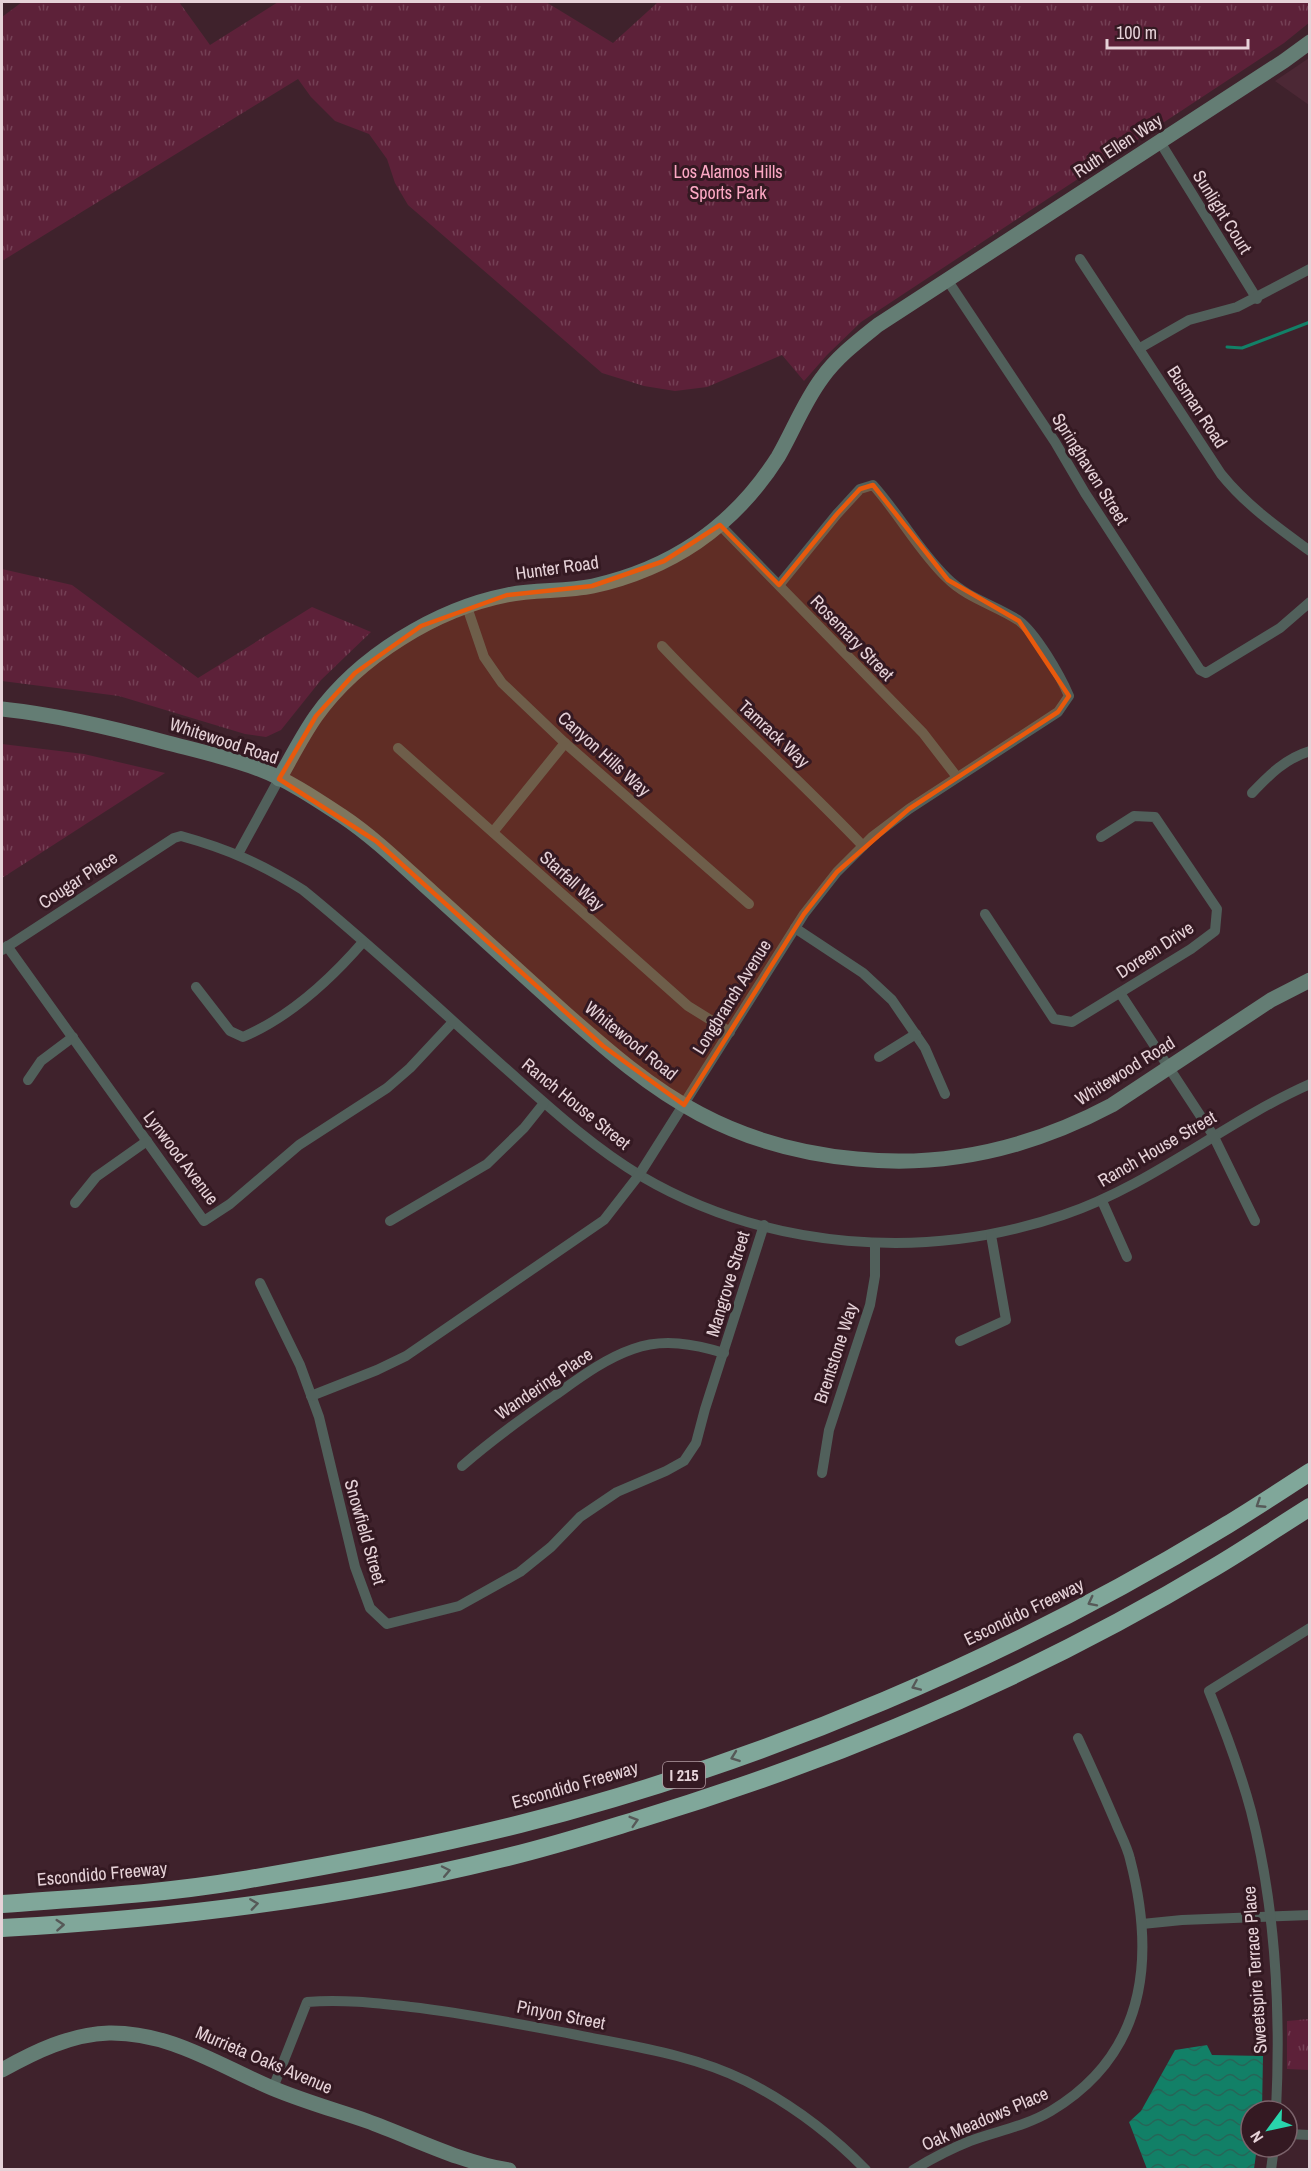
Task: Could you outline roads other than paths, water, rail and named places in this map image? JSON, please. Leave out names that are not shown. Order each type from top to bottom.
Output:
[{"type":"highway","name":"Escondido Freeway","points":[[2,1904],[175,1890],[390,1853],[521,1823],[695,1771],[817,1728],[918,1686],[1010,1643],[1099,1598],[1227,1526],[1310,1472]]},
{"type":"highway","name":"I 215","points":[[2,1928],[176,1915],[314,1896],[501,1859],[714,1797],[842,1750],[963,1699],[1048,1658],[1142,1609],[1215,1567],[1310,1507]]},
{"type":"street","name":"Ruth Ellen Way","points":[[948,281],[1310,42]]},
{"type":"street","name":"Sunlight Court","points":[[1160,142],[1257,299]]},
{"type":"street","name":"Busman Road","points":[[1080,259],[1140,348],[1202,447],[1235,492],[1310,551]]},
{"type":"street","points":[[1140,348],[1189,320],[1257,299],[1310,269]]},
{"type":"street","name":"Hunter Road","points":[[238,854],[316,716],[355,673],[390,644],[421,626],[467,607],[507,595],[592,586],[633,574],[664,561],[695,543],[720,525],[757,486],[832,365],[878,325],[948,281]]},
{"type":"street","name":"Springhaven Street","points":[[948,281],[1055,442],[1084,493],[1200,670],[1206,673],[1280,628],[1310,602]]},
{"type":"street","name":"Longbranch Avenue","points":[[311,1396],[406,1356],[604,1220],[639,1175],[795,928],[837,872],[863,846],[909,809],[1058,712],[1069,696],[1062,678],[1019,621],[986,605],[948,580],[918,545],[893,507],[873,485],[860,489],[778,585]]},
{"type":"street","name":"Rosemary Street","points":[[720,525],[922,733],[957,777]]},
{"type":"street","name":"Canyon Hills Way","points":[[467,607],[484,657],[502,683],[565,743],[749,904]]},
{"type":"street","name":"Tamrack Way","points":[[662,646],[705,692],[815,796],[863,846]]},
{"type":"street","name":"Whitewood Road","points":[[2,709],[106,726],[239,763],[279,779],[344,818],[376,841],[610,1053],[643,1079],[684,1105],[740,1132],[796,1150],[875,1161],[942,1159],[996,1150],[1053,1132],[1112,1105],[1270,1000],[1310,980]]},
{"type":"street","points":[[493,832],[565,743]]},
{"type":"street","name":"Starfall Way","points":[[398,748],[688,1006],[730,1032]]},
{"type":"street","points":[[1252,793],[1273,772],[1291,759],[1310,751]]},
{"type":"street","name":"Doreen Drive","points":[[985,914],[1054,1019],[1072,1022],[1191,949],[1215,931],[1217,909],[1155,817],[1134,816],[1101,837]]},
{"type":"street","name":"Ranch House Street","points":[[174,838],[181,836],[238,854],[272,870],[303,890],[585,1138],[639,1175],[696,1203],[764,1225],[819,1237],[875,1243],[929,1243],[991,1235],[1064,1215],[1102,1201],[1153,1174],[1213,1135],[1310,1084]]},
{"type":"street","name":"Cougar Place","points":[[4,948],[174,838]]},
{"type":"street","points":[[795,928],[863,973],[892,1000],[925,1048],[945,1094]]},
{"type":"street","points":[[196,987],[230,1030],[243,1036],[261,1029],[312,993],[341,968],[363,942]]},
{"type":"street","name":"Lynwood Avenue","points":[[4,948],[73,1037],[204,1221],[230,1204],[299,1145],[387,1088],[410,1068],[453,1022]]},
{"type":"street","points":[[1120,993],[1213,1135],[1255,1221]]},
{"type":"street","points":[[879,1057],[915,1034]]},
{"type":"street","points":[[28,1080],[41,1061],[73,1037]]},
{"type":"street","points":[[390,1221],[487,1164],[524,1128],[544,1103]]},
{"type":"street","points":[[75,1203],[96,1177],[147,1141]]},
{"type":"street","points":[[1102,1201],[1127,1257]]},
{"type":"street","name":"Mangrove Street","points":[[724,1353],[764,1225]]},
{"type":"street","points":[[960,1341],[1006,1320],[991,1235]]},
{"type":"street","name":"Brentstone Way","points":[[822,1473],[829,1430],[870,1305],[875,1276],[875,1243]]},
{"type":"street","name":"Snowfield Street","points":[[260,1283],[300,1365],[319,1417],[355,1567],[370,1608],[387,1624],[459,1606],[520,1572],[550,1547],[580,1517],[617,1492],[684,1461],[696,1443],[724,1353]]},
{"type":"street","name":"Wandering Place","points":[[462,1466],[496,1437],[589,1371],[634,1348],[670,1343],[696,1344],[724,1353]]},
{"type":"street","name":"Sweetspire Terrace Place","points":[[1277,2099],[1276,1978],[1271,1917],[1262,1862],[1251,1812],[1230,1745],[1209,1690],[1310,1628]]},
{"type":"street","name":"Oak Meadows Place","points":[[913,2169],[968,2142],[1026,2122],[1072,2097],[1094,2079],[1111,2057],[1125,2032],[1136,2004],[1142,1977],[1142,1924],[1130,1857],[1078,1738]]},
{"type":"street","points":[[1142,1924],[1310,1915]]},
{"type":"street","name":"Pinyon Street","points":[[273,2088],[307,2002],[327,2000],[368,2002],[439,2010],[654,2051],[723,2071],[796,2110],[847,2150],[866,2169]]},
{"type":"street","name":"Murrieta Oaks Avenue","points":[[2,2070],[59,2043],[80,2037],[112,2033],[139,2036],[195,2050],[273,2088],[450,2154],[490,2167],[509,2169]]},
{"type":"water","points":[[1207,2045],[1212,2055],[1263,2056],[1262,2099],[1239,2099],[1239,2159],[1255,2159],[1254,2169],[1147,2169],[1129,2122],[1141,2111],[1175,2050]]},
{"type":"waterway","points":[[1227,347],[1242,348],[1310,322]]},
{"type":"park label","name":"Los Alamos Hills Sports Park","points":[[728,182]]}]
